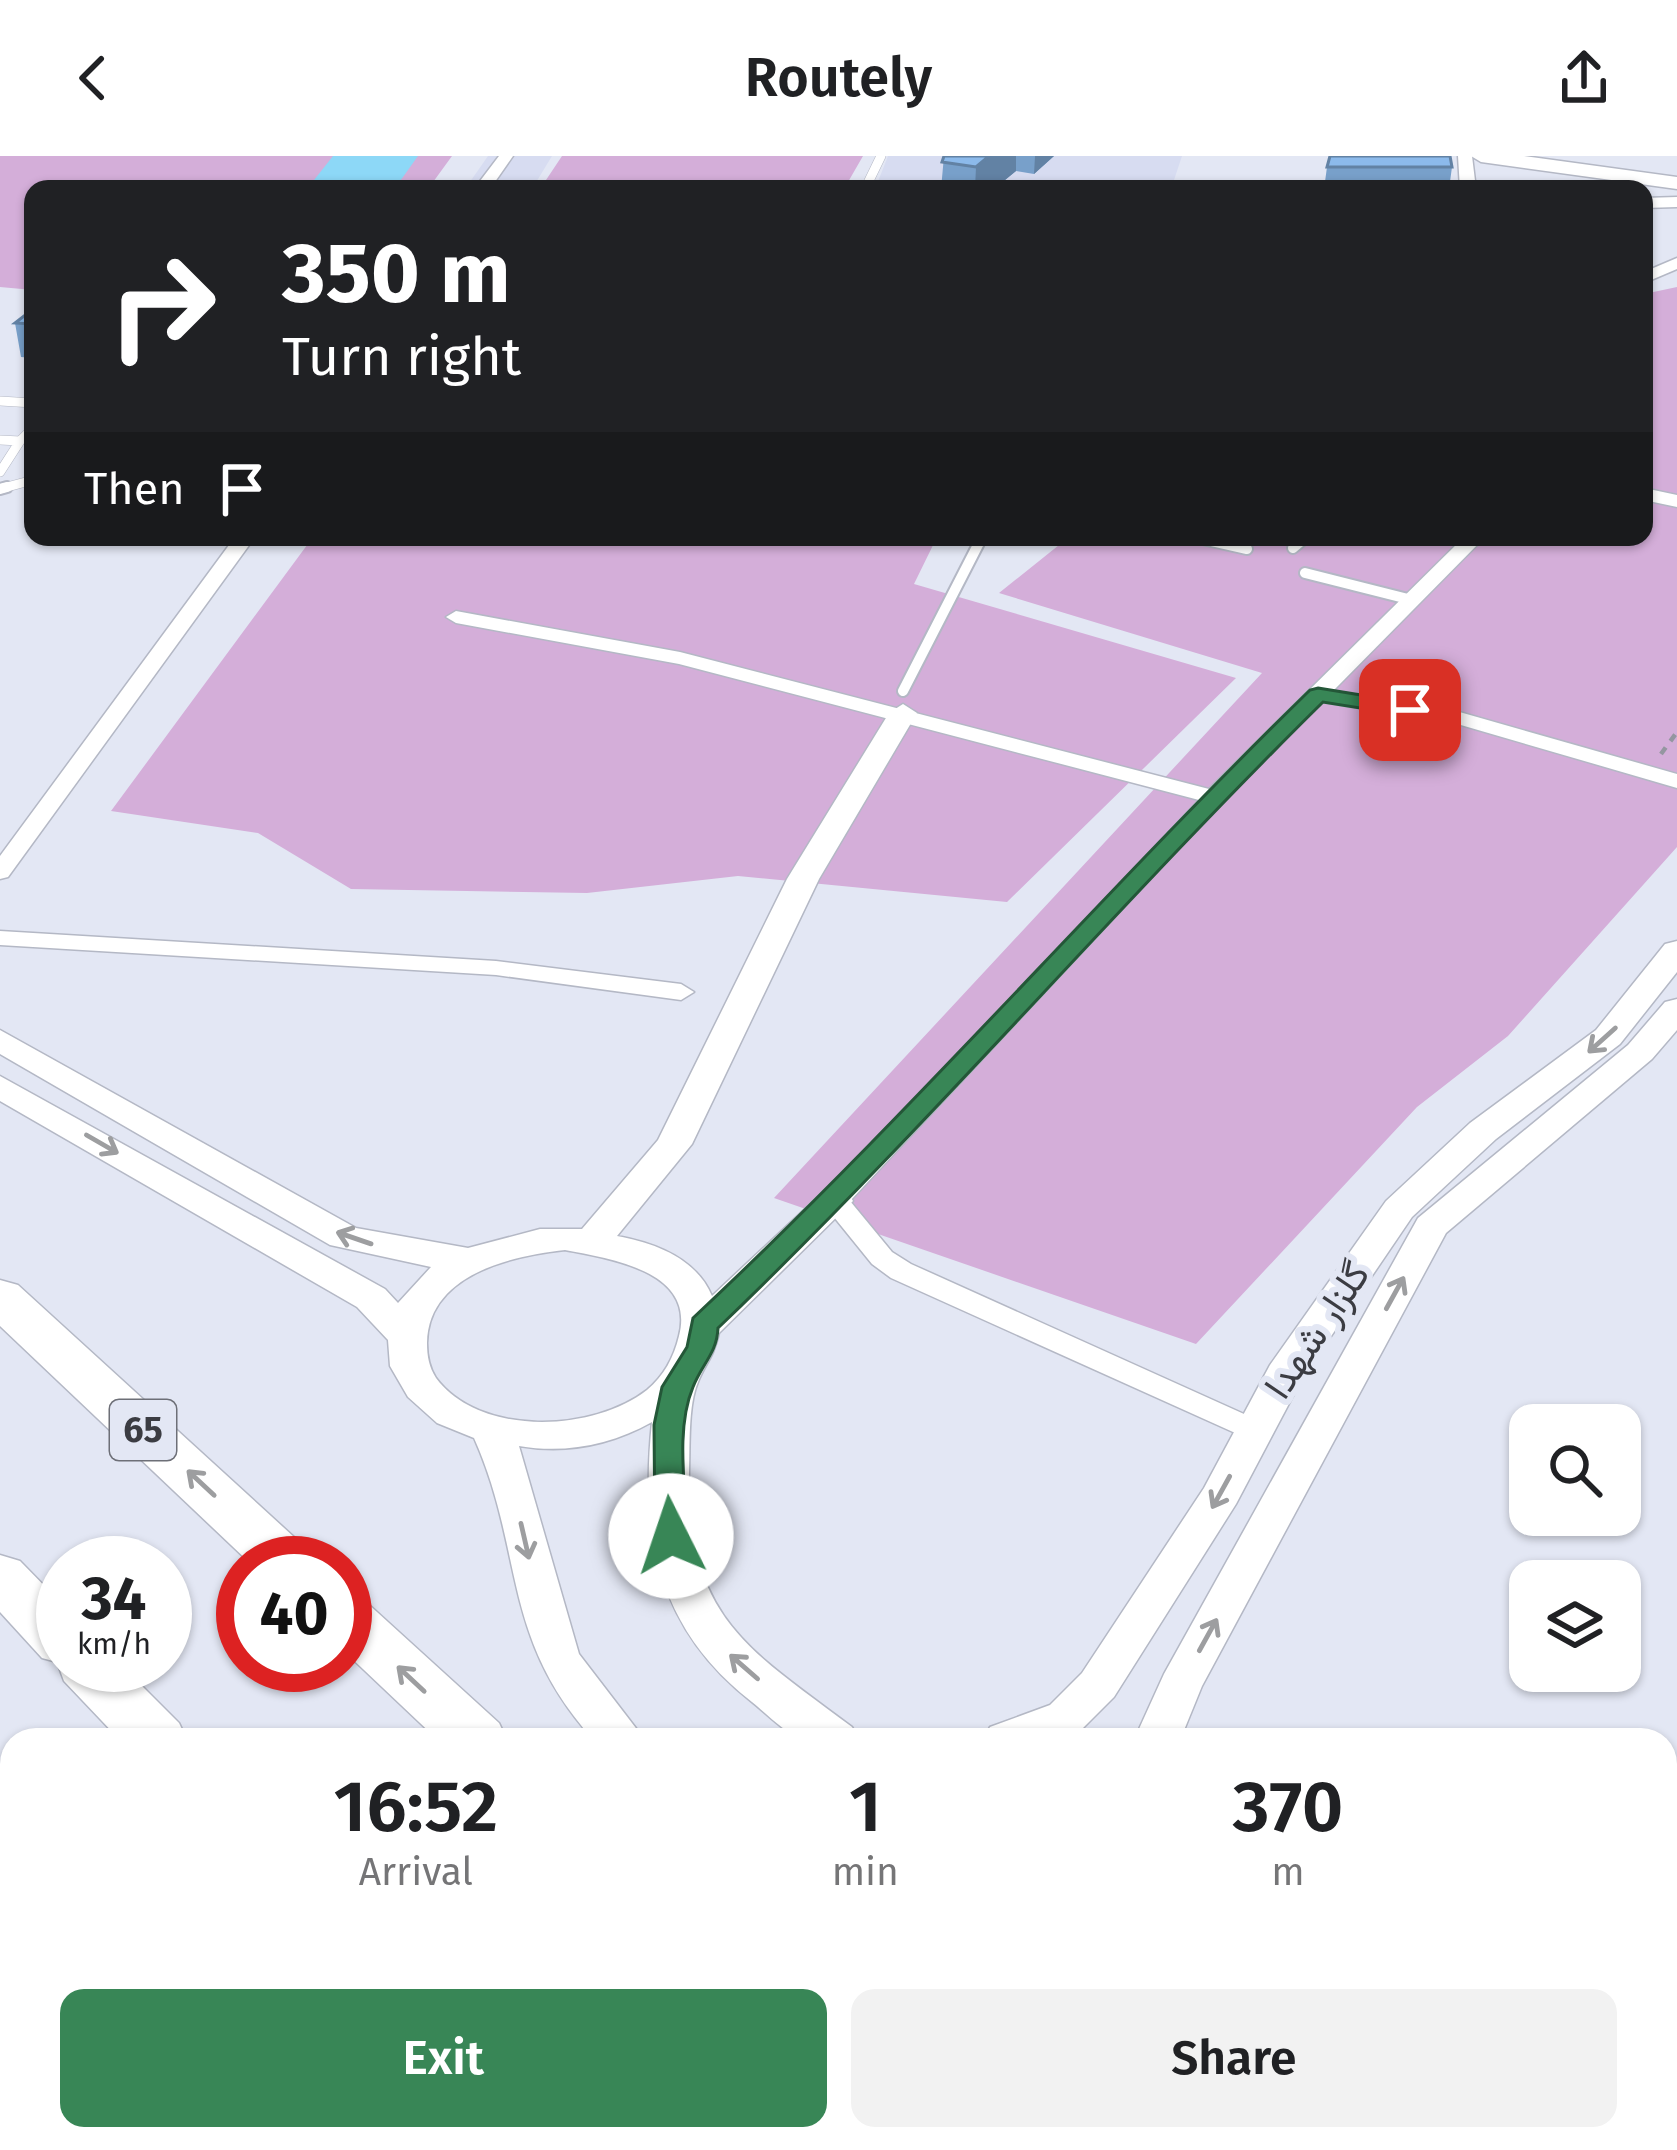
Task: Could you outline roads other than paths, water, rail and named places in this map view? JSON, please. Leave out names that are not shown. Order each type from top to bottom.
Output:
[{"type":"highway","name":"65","points":[[0,1297],[257,1536]]},
{"type":"highway","points":[[0,1576],[36,1614]]},
{"type":"highway","points":[[372,1642],[464,1728]]},
{"type":"highway","points":[[111,1692],[145,1728]]},
{"type":"street","points":[[1481,156],[1677,183]]},
{"type":"street","points":[[1562,156],[1677,173]]},
{"type":"street","points":[[0,872],[238,546]]},
{"type":"street","points":[[704,1325],[835,1201],[1214,797],[1466,546]]},
{"type":"street","points":[[456,617],[903,702],[1214,797]]},
{"type":"street","points":[[1318,694],[1456,717],[1677,781]]},
{"type":"street","points":[[594,1239],[674,1144],[803,879],[903,702]]},
{"type":"street","points":[[0,938],[496,968],[681,992]]},
{"type":"street","name":"گلزار شهدا","points":[[1039,1728],[1066,1718],[1098,1685],[1221,1494],[1284,1375],[1399,1209],[1483,1131],[1608,1037],[1672,979]]},
{"type":"street","name":"گلزار شهدا","points":[[1162,1728],[1180,1686],[1431,1226],[1640,1052],[1672,979]]},
{"type":"street","points":[[0,1040],[343,1237],[396,1251],[468,1260],[537,1240],[594,1239],[664,1263],[693,1292],[704,1325],[702,1347],[677,1387],[638,1415],[581,1433],[520,1436],[465,1421],[425,1392],[407,1355],[407,1336],[424,1298],[468,1260]]},
{"type":"street","points":[[0,1086],[371,1298],[407,1336]]},
{"type":"street","points":[[835,1201],[882,1258],[901,1271],[1252,1430]]},
{"type":"street","points":[[677,1387],[667,1479],[671,1536],[692,1598],[718,1645],[821,1728]]},
{"type":"street","points":[[491,1430],[508,1461],[546,1623],[572,1683],[611,1728]]},
{"type":"lane","points":[[0,472],[24,437]]},
{"type":"lane","points":[[0,440],[20,441]]},
{"type":"lane","points":[[903,702],[978,546]]},
{"type":"lane","points":[[1234,546],[1247,549]]},
{"type":"lane","points":[[1305,573],[1412,600]]},
{"type":"water","points":[[333,156],[418,156],[401,180],[314,180]]}]
